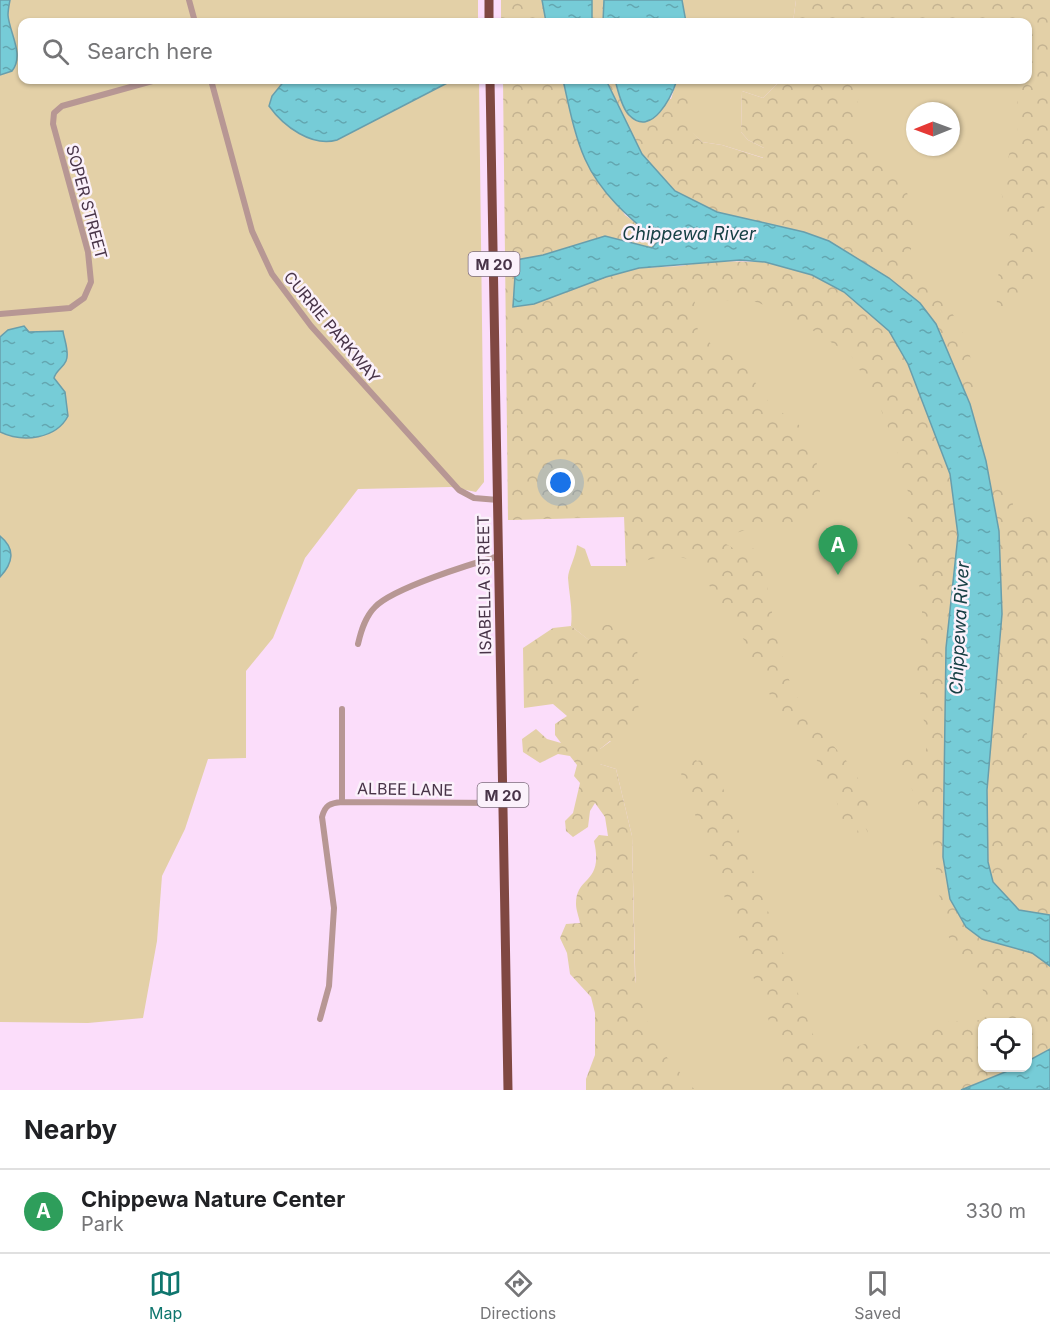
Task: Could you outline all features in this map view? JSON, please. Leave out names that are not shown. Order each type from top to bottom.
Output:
[{"type":"highway","points":[[489,0],[489,18]]},
{"type":"highway","name":"ISABELLA STREET","points":[[490,84],[508,1090]]},
{"type":"street","points":[[189,0],[194,18]]},
{"type":"street","name":"SOPER STREET","points":[[0,314],[59,311],[70,308],[84,298],[91,282],[91,267],[53,124],[54,113],[62,106],[142,84]]},
{"type":"street","name":"CURRIE PARKWAY","points":[[212,84],[252,231],[272,274],[311,326],[459,490],[474,498],[498,500]]},
{"type":"street","points":[[358,644],[368,616],[388,597],[462,567],[499,556]]},
{"type":"street","points":[[320,1019],[329,986],[334,908],[322,817],[324,809],[331,803],[342,802],[342,709]]},
{"type":"street","name":"ALBEE LANE","points":[[342,802],[503,803]]},
{"type":"green space","points":[[0,0],[478,0],[478,18],[18,18],[18,84],[479,84],[484,482],[476,492],[451,487],[358,489],[305,558],[273,638],[246,671],[246,758],[208,759],[185,829],[162,876],[157,941],[143,1018],[88,1023],[0,1022]]},
{"type":"green space","points":[[501,0],[542,0],[545,18],[501,18]]},
{"type":"green space","points":[[592,0],[604,0],[603,18],[592,18]]},
{"type":"green space","points":[[682,0],[796,0],[794,18],[685,18]]},
{"type":"green space","points":[[796,0],[1050,0],[1050,193],[1035,232],[1034,276],[1028,293],[1014,311],[1008,314],[997,305],[996,283],[1012,228],[1001,192],[1012,141],[1018,137],[1017,93],[1009,84],[1032,84],[1032,18],[794,18]]},
{"type":"green space","points":[[1050,0],[1050,1090],[638,1090],[632,836],[616,769],[600,764],[600,749],[611,741],[590,641],[571,626],[568,578],[577,545],[585,549],[591,566],[626,566],[625,517],[508,520],[513,307],[797,271],[815,84],[1032,84],[1032,18]]},
{"type":"green space","points":[[503,84],[564,84],[576,136],[625,215],[659,240],[652,248],[605,236],[543,255],[516,260],[606,277],[639,268],[680,266],[713,261],[765,262],[812,275],[844,292],[889,331],[908,364],[950,474],[958,535],[946,648],[943,857],[950,899],[966,927],[982,938],[1032,953],[1050,966],[1048,1051],[1032,1059],[1032,1018],[984,1018],[989,1014],[982,987],[948,936],[938,889],[934,846],[927,824],[906,775],[890,765],[901,758],[924,761],[927,745],[917,668],[922,633],[922,596],[904,527],[912,507],[897,450],[878,402],[851,355],[784,312],[753,301],[695,300],[694,314],[699,334],[714,346],[738,357],[770,404],[799,425],[816,457],[820,492],[809,520],[788,530],[773,521],[717,539],[733,548],[760,549],[777,639],[791,686],[807,715],[850,765],[868,795],[868,833],[850,794],[863,853],[849,838],[832,788],[809,746],[778,712],[744,640],[712,591],[698,562],[670,554],[626,566],[624,516],[508,520]]},
{"type":"green space","points":[[608,84],[628,84],[671,99],[676,84],[689,84],[690,130],[702,142],[722,145],[763,158],[764,148],[748,140],[741,132],[742,91],[763,98],[777,84],[866,84],[856,108],[855,138],[865,141],[885,158],[908,195],[915,218],[911,252],[912,265],[922,282],[949,309],[961,329],[973,369],[973,394],[970,404],[936,324],[889,278],[829,241],[804,232],[717,212],[675,191],[642,154]]},
{"type":"green space","points":[[689,84],[777,84],[763,98],[742,91],[741,132],[748,140],[764,148],[764,158],[722,145],[702,142],[689,130]]},
{"type":"green space","points":[[997,484],[1009,492],[1014,515],[1020,518],[1050,515],[1050,735],[1035,723],[1028,708],[1022,716],[1023,726],[1031,742],[1036,744],[1041,741],[1049,749],[1048,757],[1041,758],[1036,766],[1050,775],[1050,915],[1019,910],[993,882],[988,862],[987,790],[999,531],[990,485]]},
{"type":"green space","points":[[597,620],[607,625],[619,623],[637,644],[638,721],[630,738],[619,743],[610,741],[600,749],[600,764],[616,769],[632,836],[635,980],[653,1041],[695,1090],[586,1090],[586,1079],[595,1055],[595,1013],[591,997],[570,974],[567,953],[560,938],[566,924],[580,923],[576,906],[577,895],[593,873],[596,855],[594,841],[599,835],[608,836],[605,817],[595,803],[590,811],[588,827],[573,837],[566,831],[565,821],[573,813],[580,783],[574,776],[577,765],[570,756],[558,754],[540,763],[523,752],[522,739],[536,729],[547,739],[561,743],[555,735],[555,724],[567,716],[553,704],[524,708],[523,648],[553,628],[571,626],[589,640],[586,627]]},
{"type":"green space","points":[[687,752],[697,761],[712,758],[822,1059],[868,1043],[918,1035],[947,1022],[978,1020],[978,1072],[1005,1072],[961,1090],[761,1090],[788,1074],[682,778],[679,761]]},
{"type":"water","points":[[0,0],[10,0],[8,15],[17,58],[12,71],[0,75]]},
{"type":"water","points":[[542,0],[592,0],[592,18],[545,18]]},
{"type":"water","points":[[604,0],[682,0],[685,18],[603,18]]},
{"type":"water","points":[[282,84],[445,84],[337,140],[328,141],[308,138],[282,121],[269,106],[272,96]]},
{"type":"water","name":"Chippewa River","points":[[564,84],[608,84],[642,154],[675,191],[717,212],[804,232],[829,241],[889,278],[920,303],[936,324],[970,404],[986,461],[999,531],[1002,614],[987,790],[988,862],[993,882],[1019,910],[1050,915],[1050,966],[1032,953],[982,939],[966,927],[950,899],[943,857],[946,648],[958,535],[950,474],[908,364],[889,331],[844,292],[812,275],[765,262],[740,260],[639,268],[606,277],[534,304],[513,307],[516,260],[543,255],[605,236],[652,248],[658,241],[637,224],[599,183],[585,159],[572,120]]},
{"type":"water","points":[[616,84],[675,84],[660,112],[646,122],[637,121],[629,115]]},
{"type":"water","points":[[24,326],[29,332],[63,331],[67,354],[65,363],[54,378],[65,392],[68,416],[56,430],[28,438],[0,432],[0,337],[8,330]]},
{"type":"water","points":[[0,536],[9,546],[11,556],[8,567],[0,577]]},
{"type":"water","points":[[1050,1049],[1050,1090],[961,1090],[1005,1072],[1032,1072],[1032,1059]]},
{"type":"place","name":"Chippewa Nature Center","points":[[838,575]]}]
